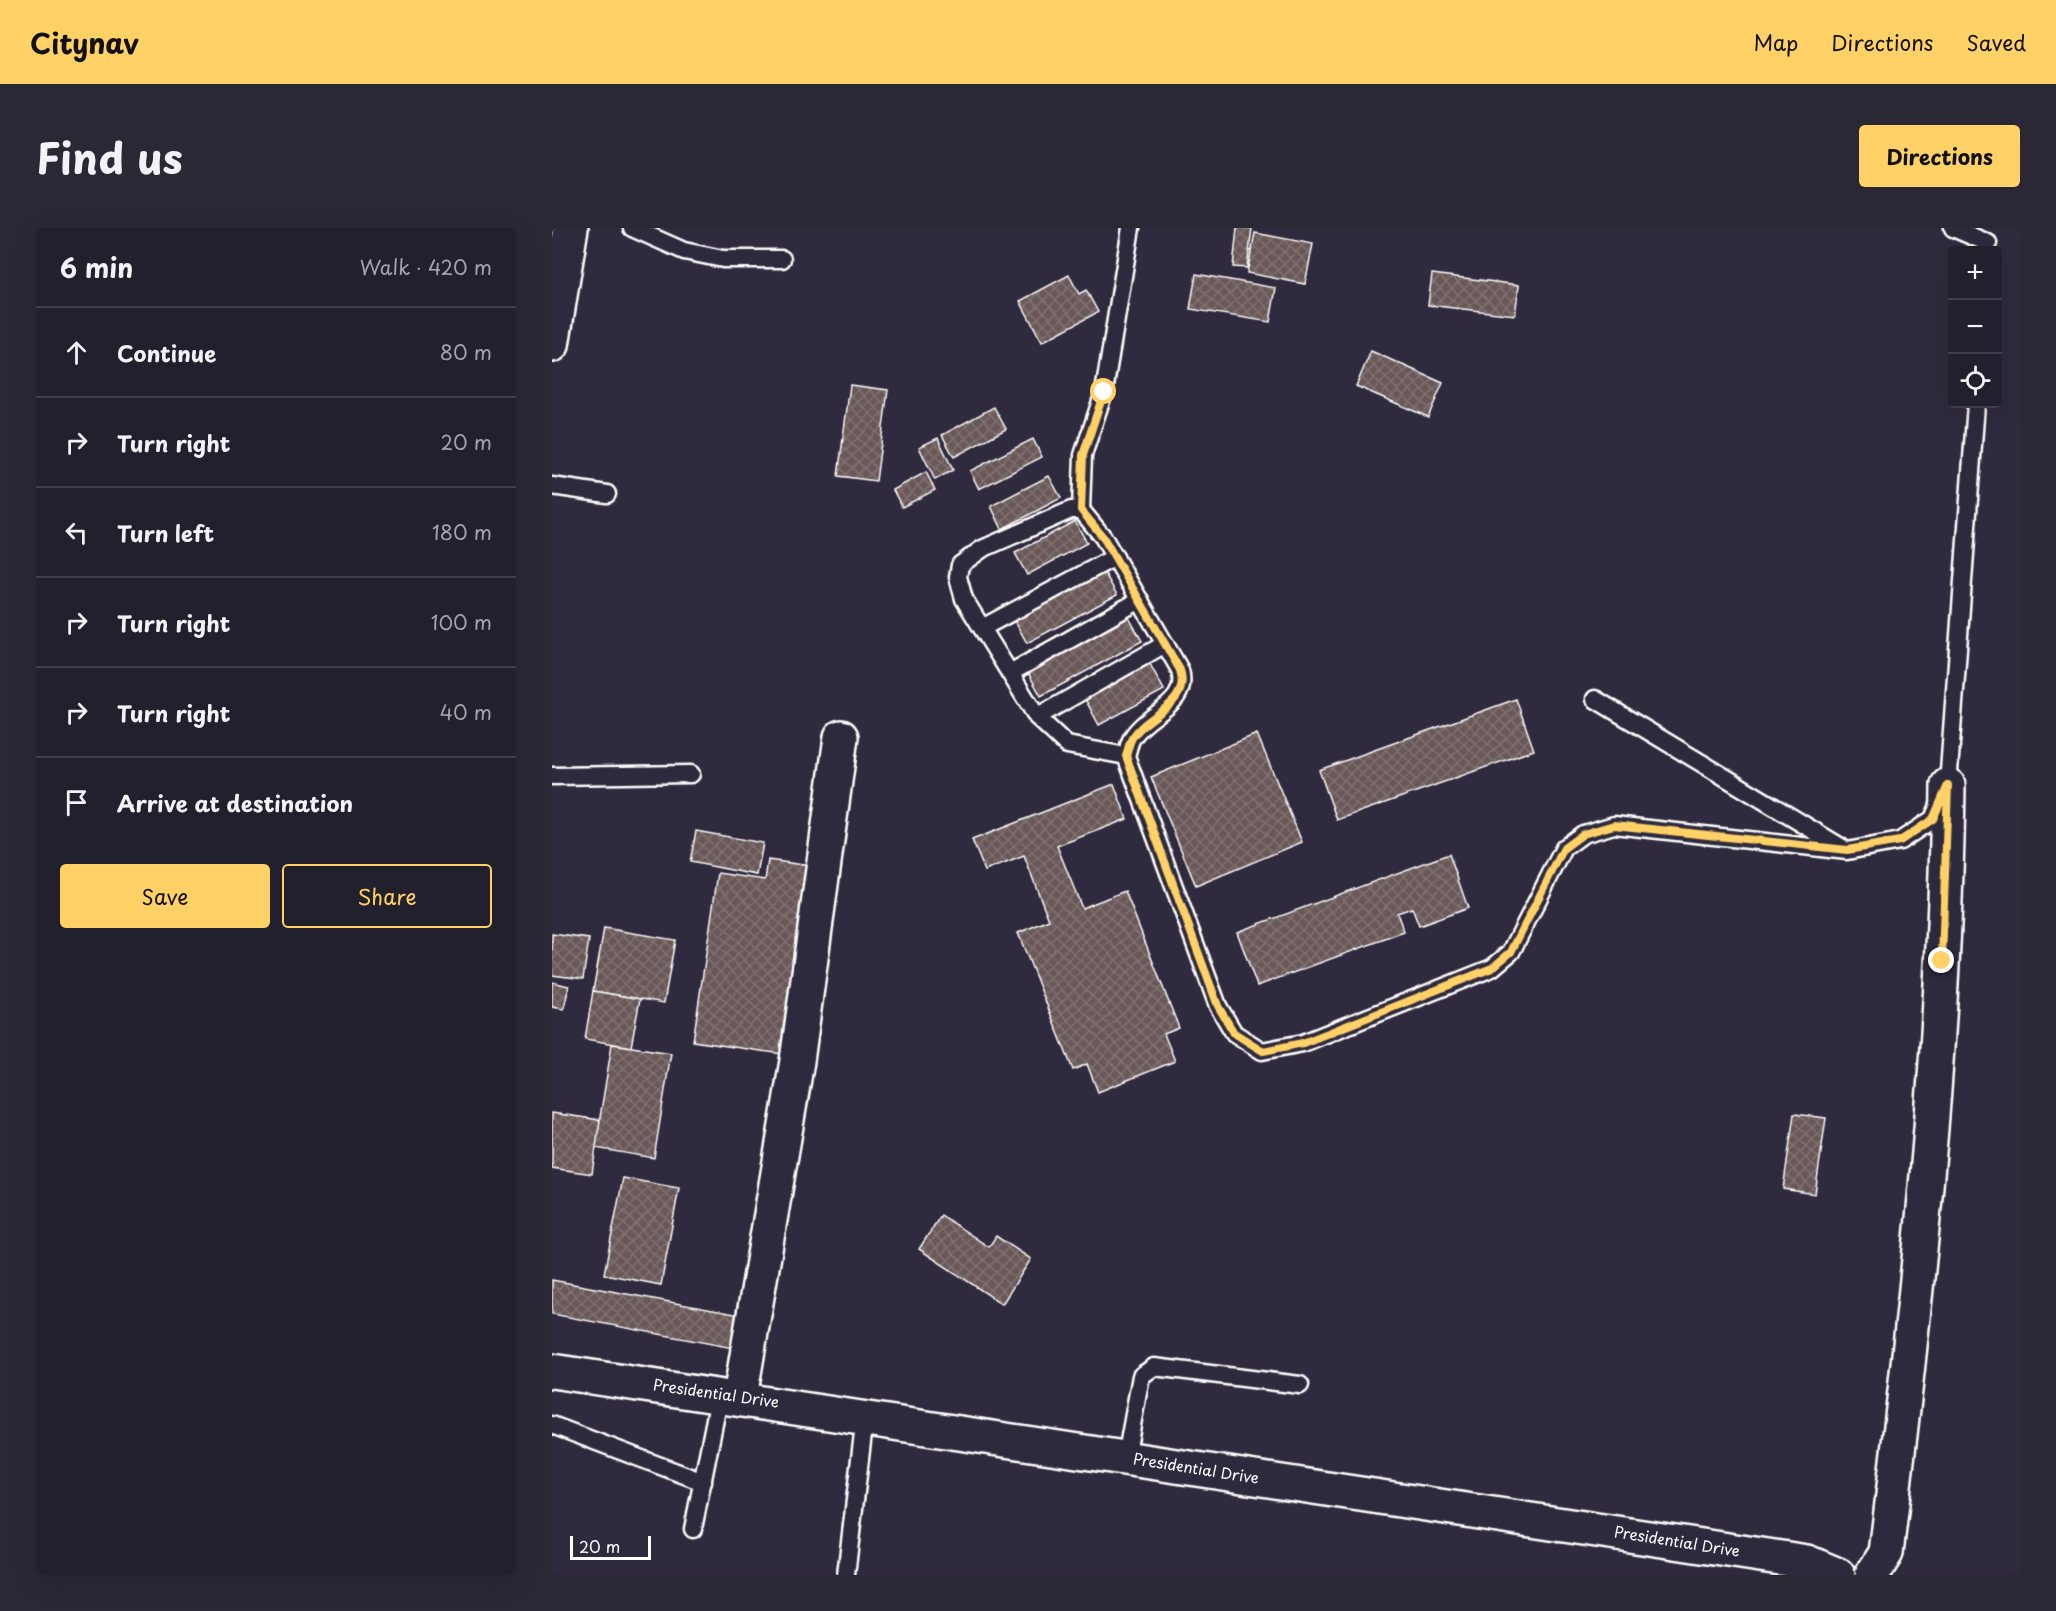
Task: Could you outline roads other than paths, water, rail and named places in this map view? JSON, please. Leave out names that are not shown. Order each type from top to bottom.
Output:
[{"type":"street","points":[[552,345],[571,228]]},
{"type":"street","points":[[730,1396],[797,1061],[841,737]]},
{"type":"street","points":[[1872,1575],[1886,1552],[1919,1279],[1942,961],[1948,785]]},
{"type":"street","name":"Presidential Drive","points":[[552,1371],[730,1396],[1808,1562],[1838,1575]]},
{"type":"lane","points":[[632,228],[684,251],[723,259],[782,259]]},
{"type":"lane","points":[[1131,228],[1104,392],[1083,455],[1081,510],[1103,537],[1115,557],[1165,644],[1183,682],[1177,697],[1132,738],[1126,756],[1218,1006],[1234,1033],[1263,1051],[1303,1043],[1492,968],[1511,952],[1564,848],[1583,834],[1614,825],[1847,850],[1900,841],[1933,819],[1948,785],[1976,408]]},
{"type":"lane","points":[[1953,228],[1988,241]]},
{"type":"lane","points":[[552,486],[606,494]]},
{"type":"lane","points":[[1081,510],[1071,510],[982,549],[960,565],[958,577],[964,599],[1037,717],[1067,745],[1126,756]]},
{"type":"lane","points":[[982,628],[1115,557]]},
{"type":"lane","points":[[1010,673],[1140,600]]},
{"type":"lane","points":[[1037,717],[1165,644]]},
{"type":"lane","points":[[1595,699],[1847,850]]},
{"type":"lane","points":[[552,776],[691,774]]},
{"type":"lane","points":[[1126,1458],[1141,1376],[1154,1367],[1300,1385]]},
{"type":"lane","points":[[693,1529],[703,1482],[730,1396]]},
{"type":"lane","points":[[846,1575],[865,1417]]},
{"type":"lane","points":[[552,1425],[703,1482]]}]
